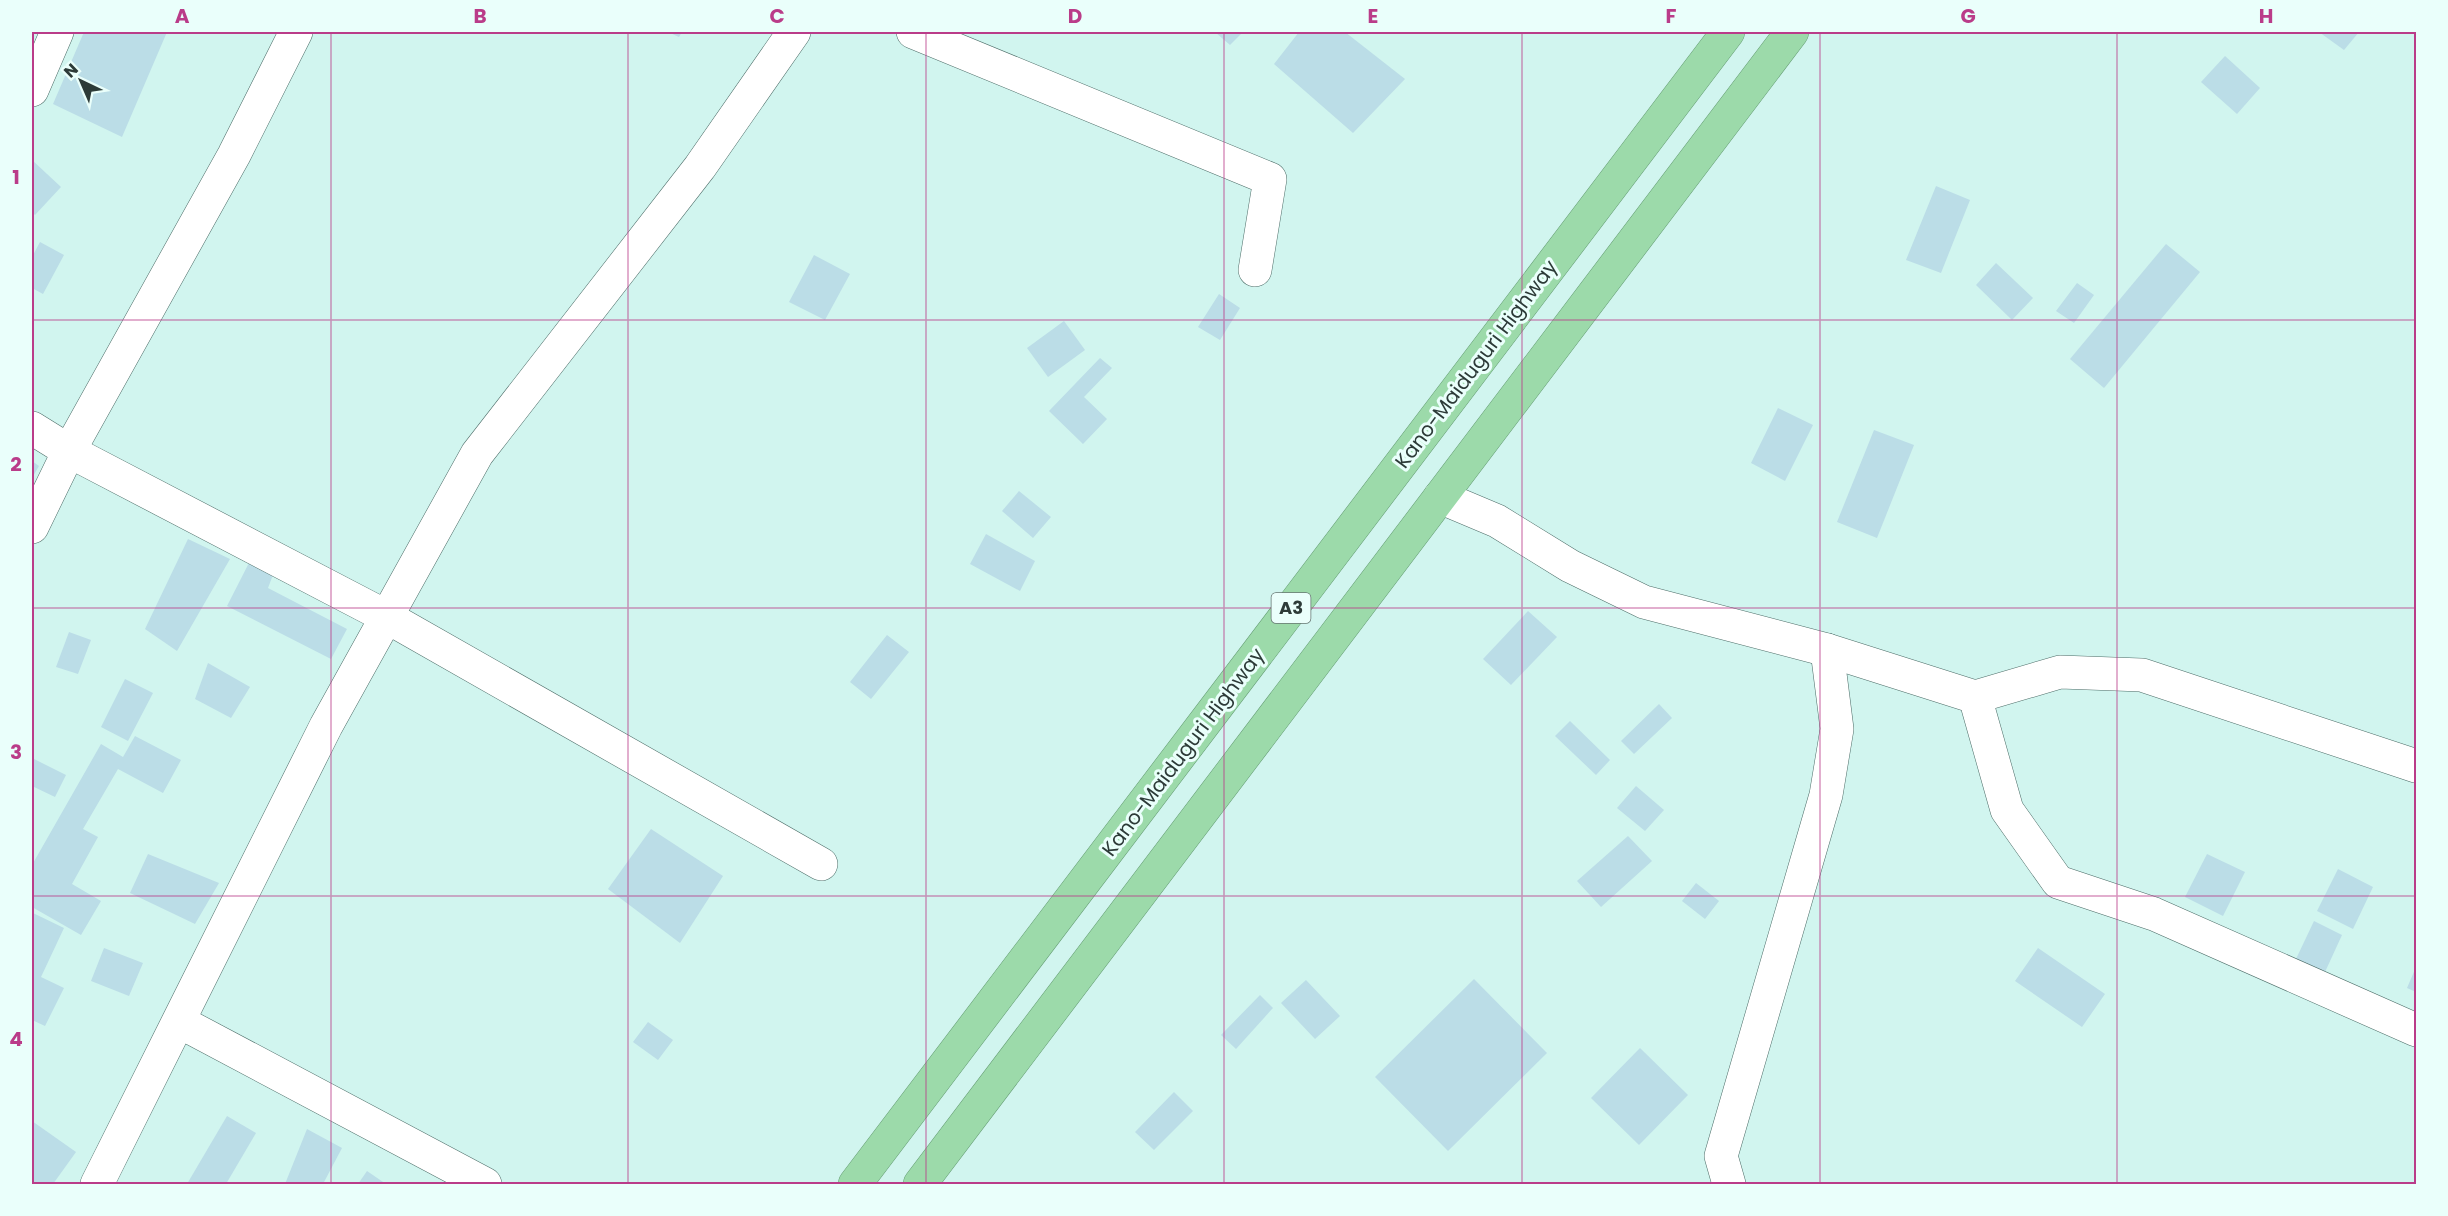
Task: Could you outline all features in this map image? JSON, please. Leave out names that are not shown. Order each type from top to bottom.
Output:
[{"type":"highway","name":"Kano-Maiduguri Highway","points":[[855,1185],[1728,32]]},
{"type":"highway","name":"A3","points":[[924,1180],[1791,32]]},
{"type":"highway","points":[[885,1144],[924,1180]]},
{"type":"street","points":[[32,90],[57,32]]},
{"type":"street","points":[[32,527],[69,451],[234,155],[296,32]]},
{"type":"street","points":[[97,1185],[326,726],[477,454],[700,167],[794,32]]},
{"type":"street","points":[[913,32],[1270,179],[1255,270]]},
{"type":"street","points":[[32,428],[69,451],[387,617],[821,864]]},
{"type":"street","points":[[1440,497],[1497,521],[1570,566],[1644,602],[1827,650],[1975,697],[2060,672],[2142,675],[2416,766]]},
{"type":"street","points":[[1729,1185],[1721,1156],[1826,795],[1837,729],[1827,650]]},
{"type":"street","points":[[1975,697],[2007,810],[2058,882],[2154,914],[2416,1030]]},
{"type":"street","points":[[180,1022],[485,1185]]},
{"type":"building","points":[[84,32],[167,32],[122,137],[53,104]]},
{"type":"building","points":[[668,32],[682,32],[679,37]]},
{"type":"building","points":[[1215,32],[1243,32],[1230,45]]},
{"type":"building","points":[[1299,32],[1345,32],[1405,79],[1353,133],[1274,64]]},
{"type":"building","points":[[2319,32],[2359,32],[2344,50]]},
{"type":"building","points":[[2225,56],[2260,88],[2237,114],[2201,82]]},
{"type":"building","points":[[32,160],[61,187],[35,215],[32,212]]},
{"type":"building","points":[[1936,186],[1970,200],[1941,273],[1906,260]]},
{"type":"building","points":[[40,242],[64,255],[43,294],[32,288],[32,257]]},
{"type":"building","points":[[2166,244],[2200,272],[2104,388],[2070,359]]},
{"type":"building","points":[[814,255],[850,274],[825,320],[789,302]]},
{"type":"building","points":[[1996,263],[2033,298],[2012,320],[1976,285]]},
{"type":"building","points":[[2077,283],[2094,295],[2074,323],[2056,311]]},
{"type":"building","points":[[1219,294],[1240,308],[1220,340],[1198,327]]},
{"type":"building","points":[[1064,321],[1085,350],[1048,377],[1027,348]]},
{"type":"building","points":[[1100,358],[1112,368],[1084,397],[1107,419],[1083,444],[1049,411]]},
{"type":"building","points":[[1778,408],[1813,425],[1785,481],[1751,463]]},
{"type":"building","points":[[1874,430],[1914,445],[1877,538],[1837,522]]},
{"type":"building","points":[[32,461],[39,466],[32,478]]},
{"type":"building","points":[[1019,491],[1051,517],[1033,538],[1002,511]]},
{"type":"building","points":[[986,534],[1035,561],[1020,591],[970,564]]},
{"type":"building","points":[[188,539],[230,559],[177,651],[145,629]]},
{"type":"building","points":[[253,555],[276,567],[268,588],[347,629],[331,659],[227,606]]},
{"type":"building","points":[[1528,611],[1557,637],[1511,685],[1483,659]]},
{"type":"building","points":[[69,632],[91,640],[78,674],[56,667]]},
{"type":"building","points":[[887,635],[909,652],[871,699],[850,682]]},
{"type":"building","points":[[208,663],[250,687],[231,718],[195,699]]},
{"type":"building","points":[[125,679],[153,693],[128,741],[101,727]]},
{"type":"building","points":[[1659,704],[1672,718],[1634,754],[1621,741]]},
{"type":"building","points":[[1570,721],[1610,760],[1596,775],[1555,736]]},
{"type":"building","points":[[135,736],[181,760],[163,793],[118,769],[83,829],[98,837],[72,884],[101,901],[81,935],[32,907],[32,865],[101,744],[123,757]]},
{"type":"building","points":[[32,758],[66,775],[55,797],[32,786]]},
{"type":"building","points":[[1636,786],[1664,810],[1645,831],[1617,808]]},
{"type":"building","points":[[651,829],[723,876],[680,943],[608,889]]},
{"type":"building","points":[[1628,836],[1652,861],[1601,907],[1577,881]]},
{"type":"building","points":[[148,854],[219,883],[195,924],[130,893]]},
{"type":"building","points":[[2207,854],[2245,872],[2223,916],[2185,897]]},
{"type":"building","points":[[2338,869],[2373,887],[2353,929],[2317,911]]},
{"type":"building","points":[[1696,883],[1719,901],[1705,919],[1682,901]]},
{"type":"building","points":[[33,913],[64,928],[41,977],[64,988],[45,1026],[32,1020]]},
{"type":"building","points":[[2314,921],[2342,935],[2325,972],[2296,959]]},
{"type":"building","points":[[104,948],[143,963],[129,996],[91,981]]},
{"type":"building","points":[[2038,948],[2105,994],[2082,1027],[2015,981]]},
{"type":"building","points":[[2416,967],[2416,992],[2407,988]]},
{"type":"building","points":[[1474,979],[1547,1053],[1448,1151],[1375,1077]]},
{"type":"building","points":[[1306,980],[1340,1016],[1315,1039],[1281,1003]]},
{"type":"building","points":[[1260,995],[1273,1008],[1236,1049],[1221,1035]]},
{"type":"building","points":[[648,1022],[673,1040],[658,1060],[633,1042]]},
{"type":"building","points":[[1640,1048],[1688,1095],[1639,1145],[1591,1098]]},
{"type":"building","points":[[1174,1092],[1193,1111],[1154,1150],[1135,1132]]},
{"type":"building","points":[[227,1116],[256,1133],[226,1184],[187,1184]]},
{"type":"building","points":[[32,1121],[76,1152],[53,1184],[32,1184]]},
{"type":"building","points":[[307,1129],[342,1148],[323,1184],[285,1184]]},
{"type":"building","points":[[367,1171],[386,1184],[358,1184]]}]
